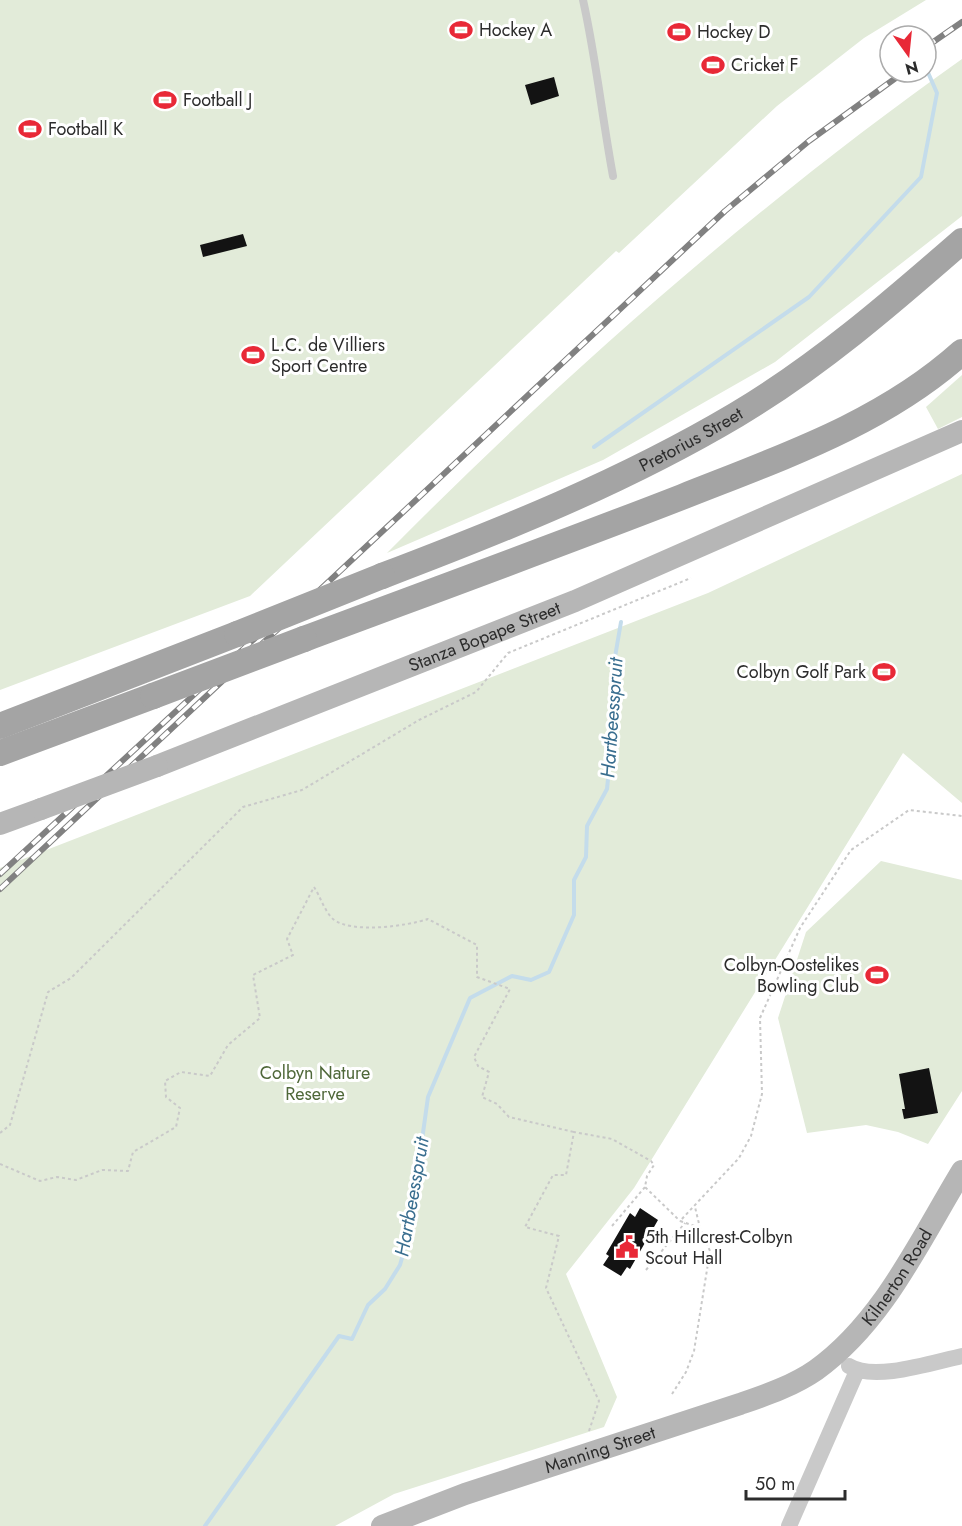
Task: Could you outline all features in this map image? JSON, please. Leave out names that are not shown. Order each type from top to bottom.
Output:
[{"type":"main road","name":"Pretorius Street","points":[[0,726],[522,522],[598,489],[738,414],[808,366],[962,241]]},
{"type":"main road","points":[[0,753],[632,516],[826,440],[870,417],[962,352]]},
{"type":"main road","name":"Stanza Bopape Street","points":[[0,824],[157,766],[575,601],[962,431]]},
{"type":"main road","name":"Kilnerton Road","points":[[816,1370],[854,1338],[886,1296],[962,1171]]},
{"type":"main road","name":"Manning Street","points":[[382,1526],[465,1494],[779,1390],[816,1370]]},
{"type":"street","points":[[789,1526],[852,1368],[887,1371],[962,1356]]},
{"type":"lane","points":[[583,0],[593,44],[598,98],[613,176]]},
{"type":"path","points":[[0,1133],[10,1125],[48,992],[70,978],[243,807],[302,790],[419,720],[476,692],[508,653],[692,578]]},
{"type":"path","points":[[680,1221],[739,1158],[751,1136],[762,1094],[760,1018],[800,928],[851,850],[909,810],[962,816]]},
{"type":"path","points":[[0,1164],[40,1181],[57,1177],[76,1180],[102,1170],[128,1171],[133,1152],[176,1127],[180,1108],[166,1097],[165,1081],[181,1072],[210,1076],[228,1045],[261,1018],[253,975],[293,955],[287,939],[314,887],[332,918],[344,925],[405,926],[428,919],[477,945],[477,976],[510,989],[474,1058],[478,1066],[489,1072],[482,1097],[497,1104],[509,1117],[612,1139],[651,1161],[654,1165],[647,1176],[645,1187],[612,1226]]},
{"type":"path","points":[[574,1132],[566,1175],[553,1175],[525,1227],[559,1236],[546,1288],[599,1401],[589,1431]]},
{"type":"path","points":[[645,1187],[680,1221],[700,1228]]},
{"type":"path","points":[[672,1394],[686,1372],[694,1351],[710,1251],[700,1228],[695,1207]]},
{"type":"path","points":[[646,1270],[685,1223]]},
{"type":"green space","name":"L.C. de Villiers Sport Centre","points":[[0,0],[926,0],[887,24],[878,24],[878,29],[777,106],[619,253],[616,251],[250,596],[0,690]]},
{"type":"green space","points":[[962,59],[962,216],[775,362],[603,460],[387,553],[523,421],[664,294],[736,232],[885,115],[928,84],[938,84],[938,76]]},
{"type":"green space","points":[[962,375],[962,417],[938,429],[926,407]]},
{"type":"green space","name":"Colbyn Nature Reserve","points":[[962,474],[962,803],[903,753],[634,1188],[566,1274],[617,1397],[604,1427],[394,1494],[335,1526],[0,1526],[0,868],[708,593]]},
{"type":"green space","name":"Colbyn-Oostelikes Bowling Club","points":[[881,861],[962,880],[962,1091],[928,1144],[898,1132],[866,1125],[807,1133],[778,1018],[806,932]]},
{"type":"building","points":[[554,77],[559,96],[531,105],[525,85]]},
{"type":"building","points":[[243,234],[247,246],[203,257],[200,245]]},
{"type":"building","points":[[929,1068],[938,1113],[904,1119],[902,1109],[905,1109],[899,1074]]},
{"type":"building","name":"5th Hillcrest-Colbyn Scout Hall","points":[[640,1208],[658,1220],[630,1269],[627,1267],[621,1276],[603,1265],[609,1256],[606,1254],[630,1213],[635,1217]]},
{"type":"waterway","points":[[594,447],[809,297],[921,177],[937,93],[933,84]]},
{"type":"waterway","name":"Hartbeesspruit","points":[[205,1526],[339,1336],[352,1339],[368,1305],[385,1289],[400,1265],[409,1233],[428,1097],[470,998],[512,976],[531,980],[549,972],[574,915],[574,880],[586,857],[587,826],[607,789],[616,701],[615,657],[621,622]]},
{"type":"railway","points":[[938,39],[962,22]]},
{"type":"railway","points":[[0,889],[725,211],[809,141],[887,84]]},
{"type":"railway","points":[[0,874],[293,603]]},
{"type":"place","name":"Hockey A","points":[[461,30]]},
{"type":"place","name":"Hockey D","points":[[679,32]]},
{"type":"place","name":"Cricket F","points":[[713,65]]},
{"type":"place","name":"Football J","points":[[165,100]]},
{"type":"place","name":"Football K","points":[[30,129]]},
{"type":"place","name":"L.C. de Villiers Sport Centre","points":[[253,355]]},
{"type":"place","name":"Colbyn Golf Park","points":[[884,672]]},
{"type":"place","name":"Colbyn-Oostelikes Bowling Club","points":[[877,975]]},
{"type":"place","name":"5th Hillcrest-Colbyn Scout Hall","points":[[627,1247]]}]
